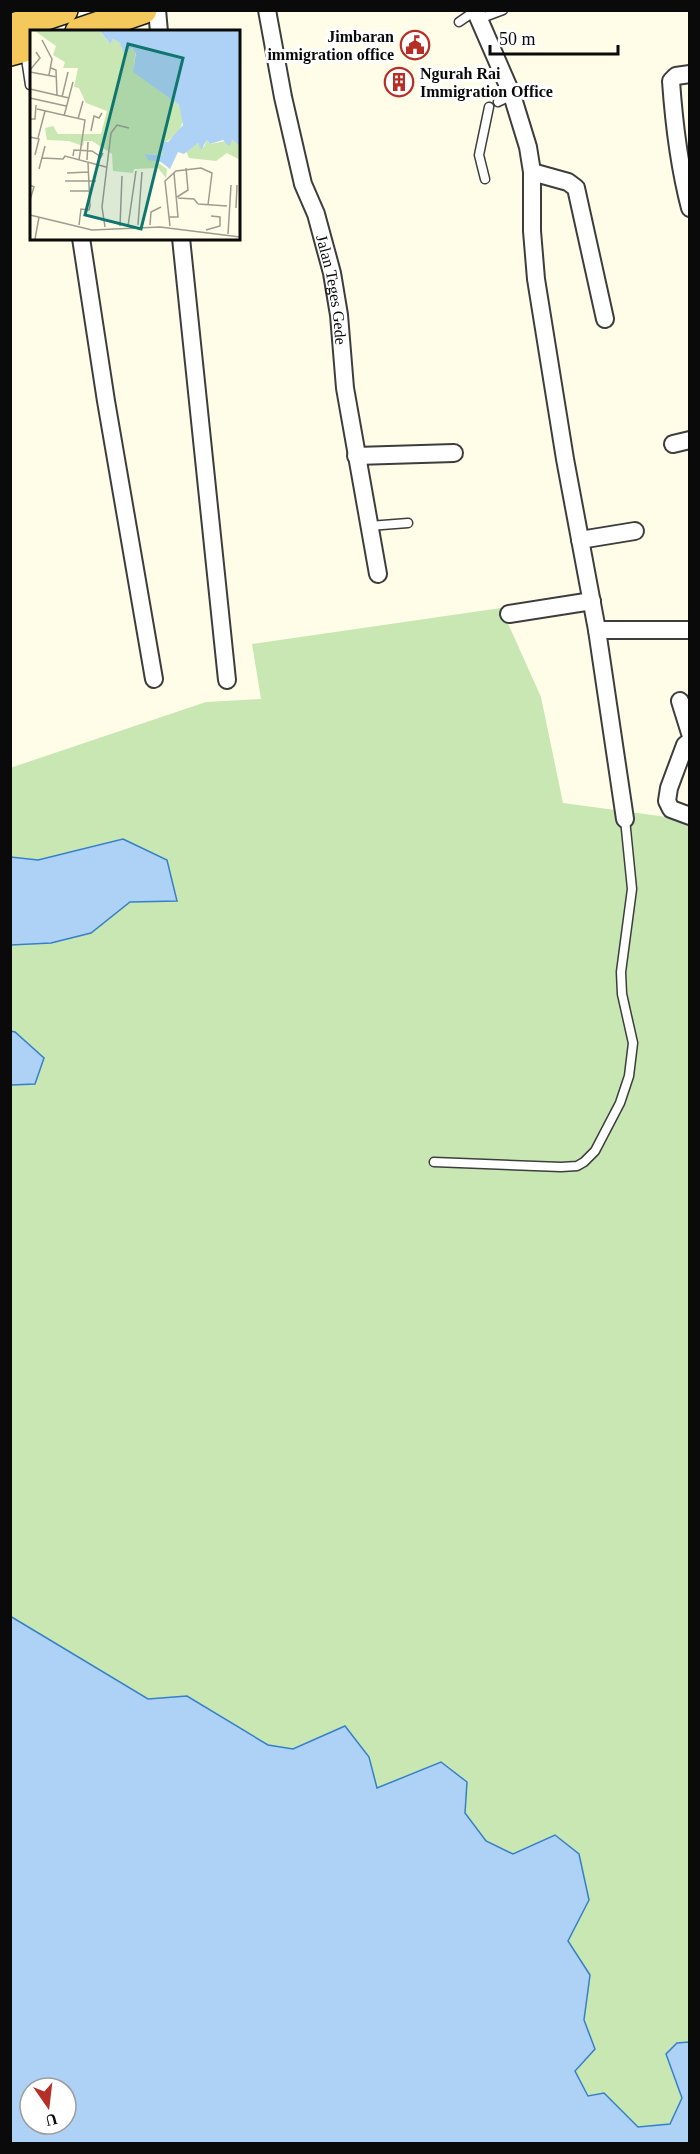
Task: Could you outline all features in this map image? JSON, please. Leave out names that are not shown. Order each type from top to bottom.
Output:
[{"type":"highway","points":[[17,37],[64,10]]},
{"type":"highway","points":[[85,30],[143,10]]},
{"type":"street","points":[[157,10],[159,30]]},
{"type":"street","name":"Jalan Teges Gede","points":[[267,10],[283,97],[303,184],[316,214],[332,273],[339,315],[345,388],[378,574]]},
{"type":"street","points":[[476,14],[505,98],[526,138],[532,172],[532,231],[536,279],[597,630],[625,819]]},
{"type":"street","points":[[690,74],[676,76],[671,81],[680,172],[690,208]]},
{"type":"street","points":[[532,172],[568,182],[576,188],[605,319]]},
{"type":"street","points":[[81,240],[106,401],[154,679]]},
{"type":"street","points":[[181,240],[227,680]]},
{"type":"street","points":[[672,444],[690,440]]},
{"type":"street","points":[[356,456],[454,453]]},
{"type":"street","points":[[580,540],[636,531]]},
{"type":"street","points":[[509,614],[592,601]]},
{"type":"street","points":[[597,630],[690,630]]},
{"type":"street","points":[[680,701],[690,733]]},
{"type":"street","points":[[690,741],[681,756],[669,788],[667,801],[671,809],[690,816]]},
{"type":"lane","points":[[459,22],[476,14],[503,10]]},
{"type":"lane","points":[[17,37],[30,85]]},
{"type":"lane","points":[[485,179],[479,155],[489,107]]},
{"type":"lane","points":[[369,526],[408,524]]},
{"type":"lane","points":[[434,1162],[577,1166],[595,1151],[612,1120],[629,1076],[633,1049],[621,984],[622,959],[632,889],[625,819]]},
{"type":"green space","points":[[501,608],[541,697],[563,803],[667,817],[689,824],[690,2042],[677,2043],[666,2054],[682,2098],[670,2124],[638,2127],[604,2093],[589,2096],[575,2071],[595,2049],[584,2020],[590,1975],[568,1941],[589,1900],[513,1854],[486,1841],[465,1812],[467,1782],[376,1788],[369,1757],[345,1726],[293,1749],[268,1745],[187,1696],[148,1699],[11,1616],[11,1085],[35,1084],[44,1058],[11,1031],[11,945],[51,943],[91,933],[130,902],[177,901],[123,839],[38,860],[11,857],[10,768],[206,702],[261,699],[252,644]]},
{"type":"water","points":[[123,839],[167,860],[177,901],[130,902],[91,933],[51,943],[11,945],[11,857],[38,860]]},
{"type":"water","points":[[10,1031],[15,1032],[44,1058],[35,1084],[11,1085]]},
{"type":"water","points":[[10,1616],[148,1699],[187,1696],[268,1745],[293,1749],[345,1726],[369,1757],[377,1788],[441,1762],[467,1782],[465,1813],[486,1841],[513,1854],[555,1835],[579,1854],[589,1900],[568,1941],[590,1975],[584,2020],[595,2049],[575,2071],[588,2096],[604,2093],[638,2127],[670,2124],[682,2098],[666,2054],[677,2043],[689,2042],[689,2143],[11,2143]]},
{"type":"place","name":"Jimbaran immigration office","points":[[415,45]]},
{"type":"place","name":"Ngurah Rai Immigration Office","points":[[399,82]]}]
